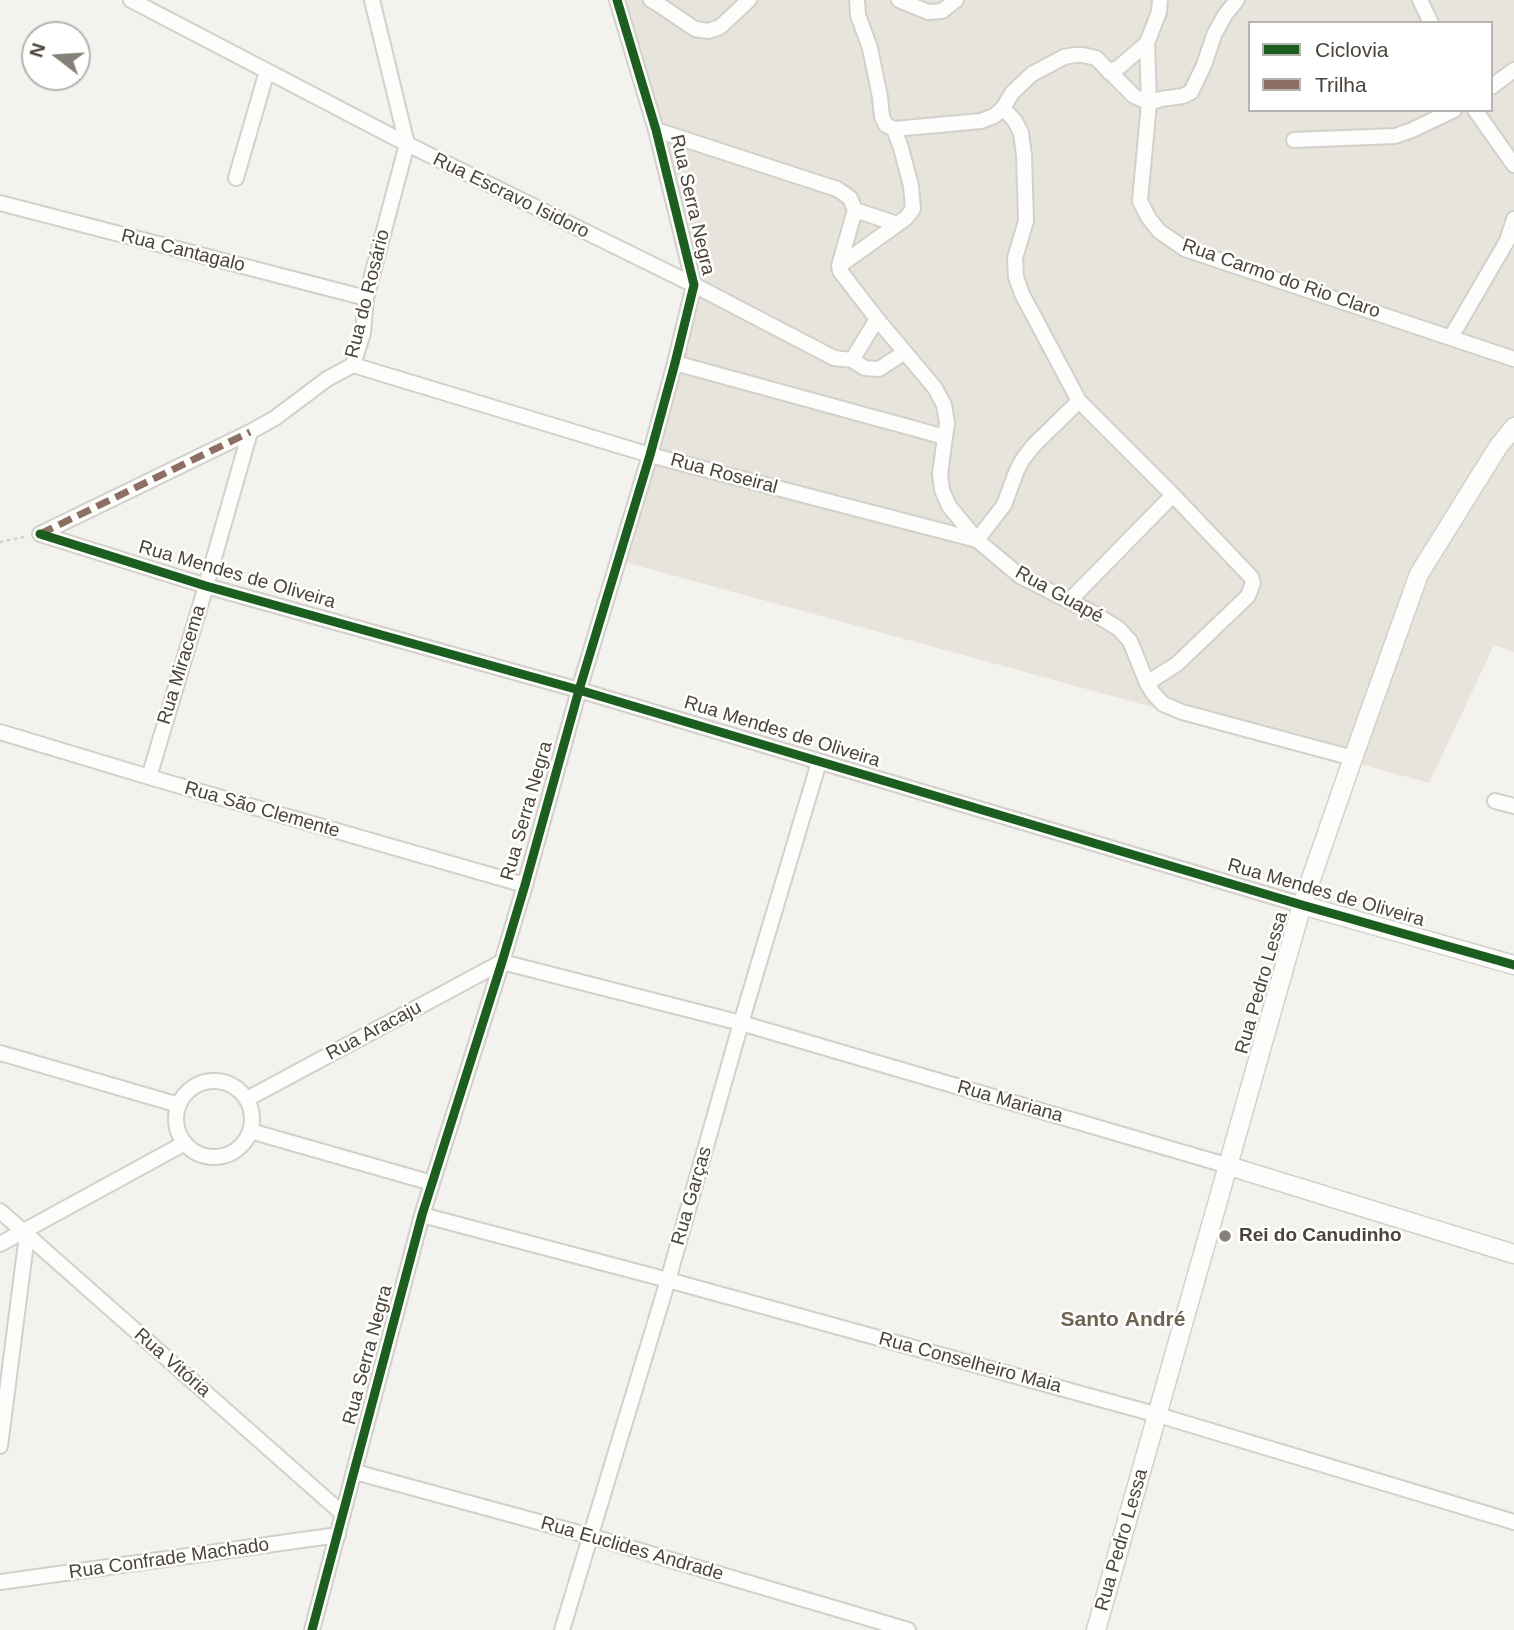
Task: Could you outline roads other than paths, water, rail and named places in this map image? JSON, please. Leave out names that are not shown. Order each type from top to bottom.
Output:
[{"type":"street","name":"Rua Escravo Isidoro","points":[[131,0],[407,144],[694,285],[834,358],[852,360],[865,368],[879,369],[905,352]]},
{"type":"street","name":"Rua do Rosário","points":[[40,534],[250,432],[275,418],[327,379],[353,365],[363,333],[366,298],[407,144],[372,0]]},
{"type":"street","name":"Rua Serra Negra","points":[[312,1630],[422,1215],[525,885],[579,690],[650,455],[694,285],[656,130],[618,0]]},
{"type":"street","points":[[650,0],[695,29],[708,31],[720,27],[749,0]]},
{"type":"street","points":[[857,0],[858,15],[873,60],[882,117],[886,125],[894,128],[981,121],[994,116],[1022,82],[1064,57],[1083,55],[1096,58],[1134,96],[1149,103],[1183,96],[1191,92],[1214,35],[1237,0]]},
{"type":"street","points":[[899,0],[928,12],[942,11],[956,0]]},
{"type":"street","name":"Rua Carmo do Rio Claro","points":[[1160,0],[1159,12],[1147,43],[1149,103],[1140,201],[1159,232],[1185,249],[1514,359]]},
{"type":"street","points":[[1420,0],[1430,21]]},
{"type":"street","points":[[1109,72],[1118,68],[1147,43]]},
{"type":"street","points":[[1493,86],[1514,70]]},
{"type":"street","points":[[236,178],[267,71]]},
{"type":"street","points":[[1003,108],[1021,133],[1026,175],[1027,221],[1014,258],[1016,277],[1022,294],[1079,401],[1174,495],[1254,583],[1248,596],[1177,664],[1147,683]]},
{"type":"street","points":[[1294,140],[1395,135],[1450,112]]},
{"type":"street","points":[[1476,112],[1514,165]]},
{"type":"street","points":[[839,266],[906,218],[914,209],[911,186],[894,128]]},
{"type":"street","points":[[656,130],[837,189],[850,198],[855,210],[839,266]]},
{"type":"street","name":"Rua Cantagalo","points":[[0,203],[366,298]]},
{"type":"street","points":[[855,210],[897,224]]},
{"type":"street","points":[[1451,337],[1507,241],[1514,219]]},
{"type":"street","name":"Rua Guapé","points":[[839,266],[842,275],[935,387],[944,405],[947,423],[940,474],[942,490],[949,506],[977,540],[1020,576],[1096,614],[1126,635],[1147,683],[1163,704],[1182,712],[1353,758]]},
{"type":"street","points":[[852,360],[877,319]]},
{"type":"street","points":[[675,363],[944,437]]},
{"type":"street","name":"Rua Roseiral","points":[[353,365],[650,455],[977,540]]},
{"type":"street","points":[[977,540],[1004,505],[1023,458],[1079,401]]},
{"type":"street","name":"Rua Pedro Lessa","points":[[1096,1630],[1302,905],[1353,758],[1419,574],[1514,426]]},
{"type":"street","name":"Rua Miracema","points":[[149,778],[250,432]]},
{"type":"street","points":[[1069,601],[1174,495]]},
{"type":"street","name":"Rua Mendes de Oliveira","points":[[40,534],[206,586],[579,690],[1302,905],[1514,965]]},
{"type":"street","name":"Rua São Clemente","points":[[0,732],[149,778],[525,885]]},
{"type":"street","name":"Rua Garças","points":[[562,1630],[668,1280],[819,762]]},
{"type":"street","points":[[1494,801],[1514,806]]},
{"type":"street","name":"Rua Mariana","points":[[502,962],[741,1023],[1229,1166],[1514,1254]]},
{"type":"street","name":"Rua Aracaju","points":[[247,1099],[502,962]]},
{"type":"street","points":[[0,1053],[179,1105]]},
{"type":"street","points":[[217,1081],[239,1090],[247,1099],[251,1109],[250,1131],[236,1149],[226,1154],[204,1155],[185,1143],[177,1125],[177,1115],[185,1094],[194,1086],[217,1081]]},
{"type":"street","points":[[250,1131],[432,1183]]},
{"type":"street","points":[[0,1244],[185,1143]]},
{"type":"street","name":"Rua Vitória","points":[[0,1212],[343,1514]]},
{"type":"street","name":"Rua Conselheiro Maia","points":[[422,1215],[1158,1415],[1514,1522]]},
{"type":"street","points":[[0,1446],[24,1233]]},
{"type":"street","name":"Rua Euclides Andrade","points":[[355,1472],[590,1536],[908,1630]]},
{"type":"street","name":"Rua Confrade Machado","points":[[0,1583],[338,1535]]},
{"type":"place","name":"Rei do Canudinho","points":[[1225,1236]]},
{"type":"district","name":"Santo André","points":[[1123,1320]]}]
